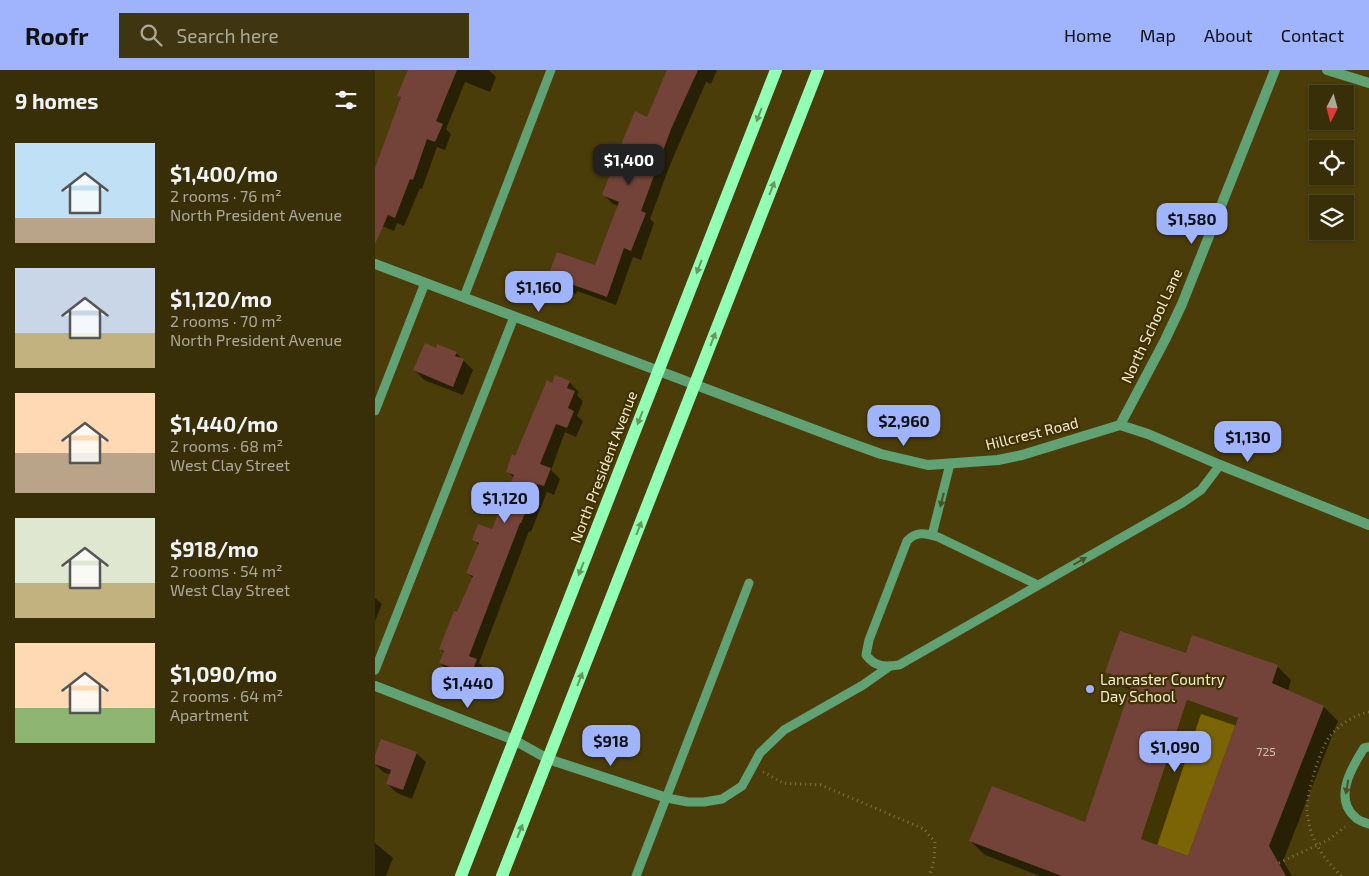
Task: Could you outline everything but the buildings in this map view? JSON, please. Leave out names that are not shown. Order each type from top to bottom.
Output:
[{"type":"main road","name":"North President Avenue","points":[[461,876],[776,70]]},
{"type":"main road","points":[[502,876],[818,70]]},
{"type":"street","name":"North School Lane","points":[[1120,426],[1182,304],[1275,70]]},
{"type":"street","points":[[1327,70],[1369,83]]},
{"type":"street","name":"Hillcrest Road","points":[[375,264],[881,454],[922,465],[1006,458],[1120,426]]},
{"type":"street","points":[[1120,426],[1148,434],[1220,466],[1369,525]]},
{"type":"street","points":[[375,686],[514,740],[548,759],[667,798]]},
{"type":"lane","points":[[464,298],[551,70]]},
{"type":"lane","points":[[375,411],[425,283]]},
{"type":"lane","points":[[375,670],[515,316]]},
{"type":"lane","points":[[932,535],[950,464]]},
{"type":"lane","points":[[1038,586],[932,535],[924,533],[912,535],[907,542],[869,640],[866,655],[872,664],[884,667],[899,665],[1038,586],[1182,503],[1201,490],[1220,466]]},
{"type":"lane","points":[[637,876],[749,583]]},
{"type":"lane","points":[[667,798],[688,802],[722,799],[742,786],[760,753],[784,730],[863,685],[890,666]]},
{"type":"lane","points":[[1369,747],[1364,748],[1350,770],[1345,793],[1347,808],[1356,819],[1369,824]]},
{"type":"path","points":[[1341,876],[1323,854],[1311,830],[1307,808],[1310,790],[1318,760],[1329,736],[1347,721],[1362,713],[1369,712]]},
{"type":"path","points":[[753,767],[783,783],[821,785],[925,829],[935,842],[934,861],[929,876]]},
{"type":"path","points":[[1279,863],[1328,840],[1356,819]]},
{"type":"shaded area","points":[[1187,700],[1238,718],[1188,856],[1141,839]]},
{"type":"place","name":"Lancaster Country Day School","points":[[1090,689]]}]
